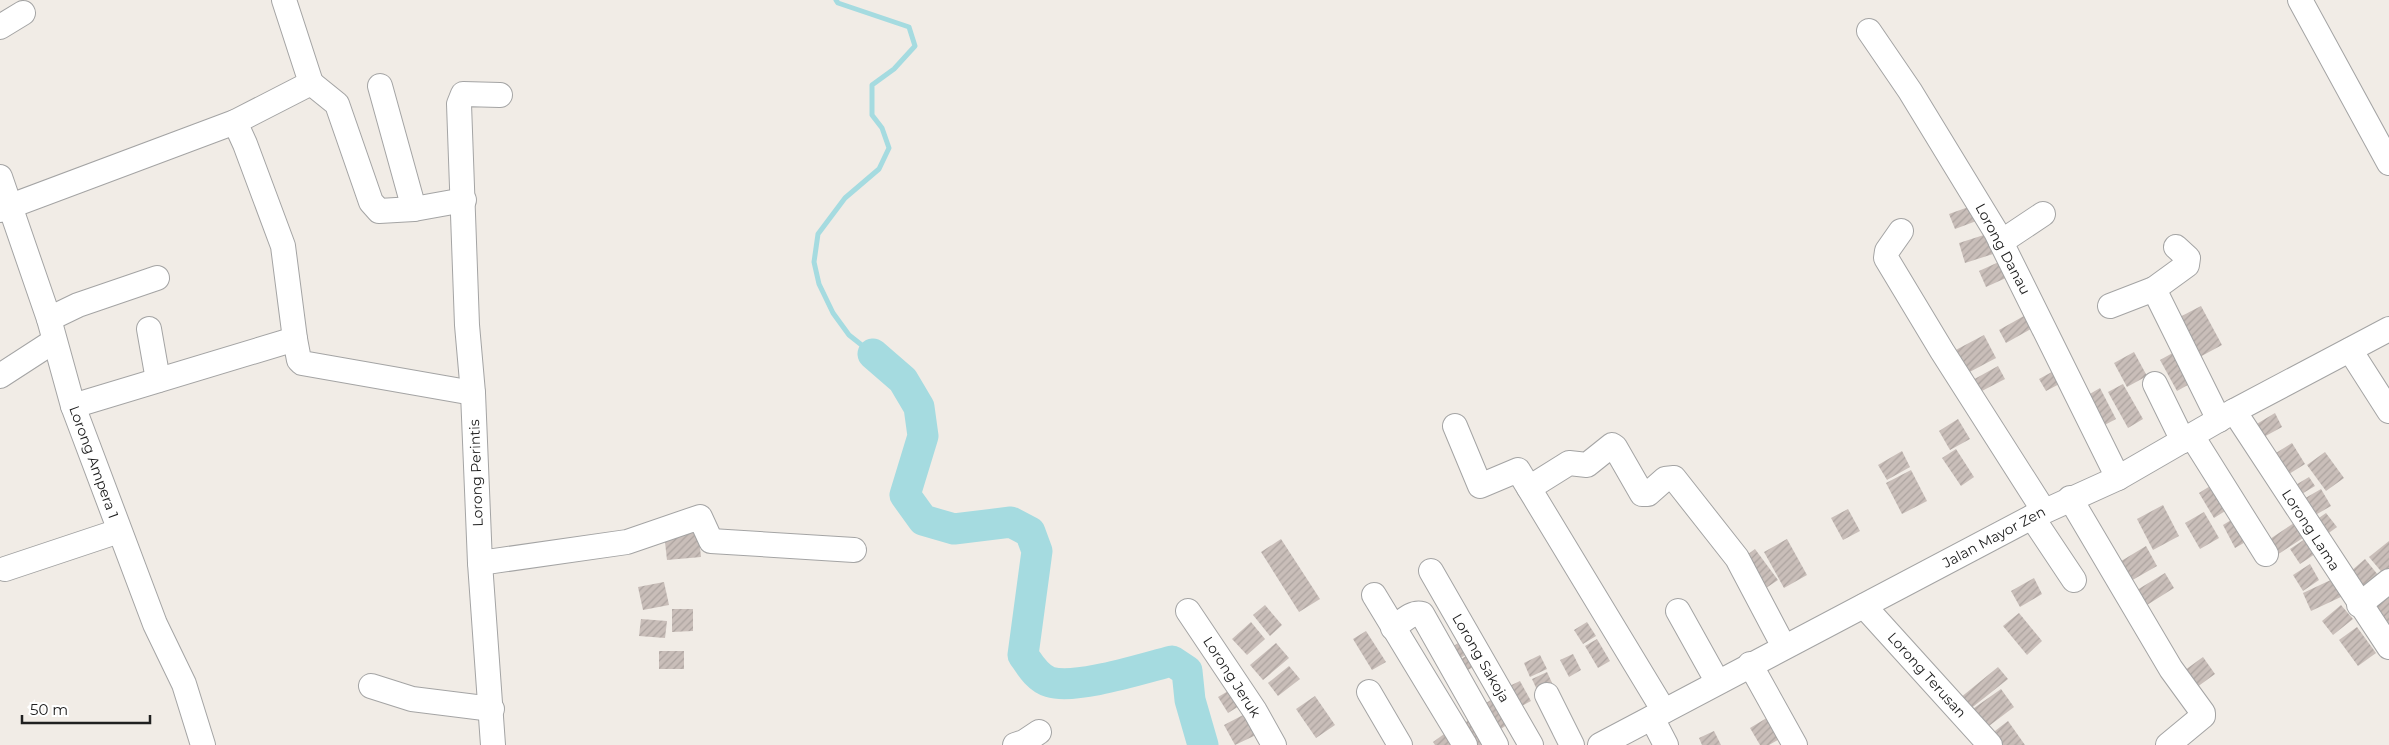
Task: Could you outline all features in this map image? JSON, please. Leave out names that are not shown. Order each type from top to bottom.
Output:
[{"type":"street","points":[[284,0],[311,83],[338,104],[370,202],[379,211],[386,212],[464,200]]},
{"type":"street","points":[[2300,0],[2389,162]]},
{"type":"street","points":[[0,27],[23,12]]},
{"type":"street","name":"Lorong Danau","points":[[1869,31],[1910,91],[2001,242],[2118,478]]},
{"type":"street","points":[[5,207],[235,122],[311,83]]},
{"type":"street","points":[[380,86],[414,209]]},
{"type":"street","name":"Lorong Perintis","points":[[493,745],[492,709],[480,563],[473,392],[467,325],[460,99],[463,94],[500,95]]},
{"type":"street","points":[[235,122],[283,246],[295,339],[300,360],[305,365],[473,392]]},
{"type":"street","name":"Lorong Ampera 1","points":[[0,177],[5,207],[52,330],[73,406],[155,624],[184,684],[202,743]]},
{"type":"street","points":[[2001,242],[2043,214]]},
{"type":"street","points":[[1901,231],[1887,251],[1886,258],[2038,514],[2074,580]]},
{"type":"street","points":[[2110,306],[2154,289],[2187,264],[2188,258],[2176,247]]},
{"type":"street","points":[[0,376],[78,305],[157,278]]},
{"type":"street","name":"Lorong Lama","points":[[2154,289],[2226,416],[2389,648]]},
{"type":"street","points":[[150,329],[158,380]]},
{"type":"street","name":"Jalan Mayor Zen","points":[[1600,745],[1750,664],[2038,514],[2118,478],[2226,416],[2389,329]]},
{"type":"street","points":[[73,406],[295,339]]},
{"type":"street","points":[[2350,350],[2389,411]]},
{"type":"street","points":[[2155,384],[2188,438],[2266,554]]},
{"type":"street","points":[[1455,426],[1480,486],[1518,470],[1658,714],[1666,745]]},
{"type":"street","points":[[1529,488],[1569,463],[1587,465],[1612,445],[1615,447],[1642,494],[1648,494],[1665,479],[1674,478],[1737,558],[1784,647]]},
{"type":"street","points":[[2070,498],[2171,669],[2203,713],[2203,716],[2168,745]]},
{"type":"street","points":[[480,563],[627,542],[700,517],[711,541],[854,550]]},
{"type":"street","points":[[5,569],[119,531]]},
{"type":"street","name":"Lorong Sakoja","points":[[1431,571],[1531,745]]},
{"type":"street","points":[[2360,605],[2389,581]]},
{"type":"street","points":[[1374,595],[1445,708],[1465,745]]},
{"type":"street","name":"Lorong Terusan","points":[[1864,606],[1990,745]]},
{"type":"street","name":"Lorong Jeruk","points":[[1188,611],[1255,711],[1274,745]]},
{"type":"street","points":[[1678,611],[1717,682]]},
{"type":"street","points":[[1393,628],[1410,615],[1422,614],[1496,745]]},
{"type":"street","points":[[1750,664],[1795,745]]},
{"type":"street","points":[[371,686],[412,700],[492,709]]},
{"type":"street","points":[[1369,692],[1400,745]]},
{"type":"street","points":[[1547,695],[1572,745]]},
{"type":"building","points":[[1974,205],[1979,220],[1955,229],[1949,214]]},
{"type":"building","points":[[1987,234],[1993,254],[1965,263],[1959,243]]},
{"type":"building","points":[[2001,261],[2008,277],[1986,287],[1979,271]]},
{"type":"building","points":[[2201,306],[2222,345],[2196,359],[2176,319]]},
{"type":"building","points":[[2031,312],[2038,325],[2006,343],[1999,330]]},
{"type":"building","points":[[1984,335],[1996,358],[1964,375],[1952,352]]},
{"type":"building","points":[[2178,350],[2195,381],[2177,391],[2160,360]]},
{"type":"building","points":[[2134,352],[2147,376],[2127,387],[2114,363]]},
{"type":"building","points":[[1998,366],[2005,379],[1978,393],[1971,381]]},
{"type":"building","points":[[2061,367],[2067,380],[2046,391],[2039,379]]},
{"type":"building","points":[[2123,384],[2143,419],[2128,428],[2108,392]]},
{"type":"building","points":[[2100,388],[2116,419],[2099,428],[2083,398]]},
{"type":"building","points":[[2275,413],[2282,427],[2262,438],[2255,425]]},
{"type":"building","points":[[1958,419],[1970,439],[1950,450],[1939,431]]},
{"type":"building","points":[[2292,443],[2305,464],[2289,474],[2276,453]]},
{"type":"building","points":[[1956,449],[1974,477],[1961,486],[1942,458]]},
{"type":"building","points":[[1902,451],[1910,467],[1887,480],[1878,465]]},
{"type":"building","points":[[2325,452],[2344,478],[2326,491],[2307,465]]},
{"type":"building","points":[[1911,470],[1927,501],[1902,514],[1886,483]]},
{"type":"building","points":[[2309,477],[2315,486],[2300,495],[2294,486]]},
{"type":"building","points":[[2215,483],[2230,508],[2214,518],[2199,493]]},
{"type":"building","points":[[2321,489],[2331,506],[2312,517],[2302,500]]},
{"type":"building","points":[[2163,505],[2179,536],[2153,550],[2137,519]]},
{"type":"building","points":[[1848,509],[1860,531],[1843,540],[1831,518]]},
{"type":"building","points":[[2204,512],[2219,538],[2200,549],[2185,523]]},
{"type":"building","points":[[2326,513],[2337,527],[2326,535],[2316,520]]},
{"type":"building","points":[[2236,517],[2249,540],[2235,548],[2223,525]]},
{"type":"building","points":[[2294,523],[2303,538],[2277,555],[2267,541]]},
{"type":"building","points":[[698,529],[701,557],[667,560],[664,533]]},
{"type":"building","points":[[1281,539],[1320,599],[1299,612],[1261,552]]},
{"type":"building","points":[[1787,539],[1807,575],[1784,588],[1764,552]]},
{"type":"building","points":[[2305,539],[2315,554],[2300,564],[2290,549]]},
{"type":"building","points":[[2389,541],[2389,573],[2385,576],[2369,557]]},
{"type":"building","points":[[2146,546],[2157,566],[2129,582],[2118,563]]},
{"type":"building","points":[[1755,549],[1778,580],[1766,588],[1743,558]]},
{"type":"building","points":[[2365,559],[2383,581],[2368,594],[2350,572]]},
{"type":"building","points":[[2310,564],[2319,580],[2303,591],[2293,575]]},
{"type":"building","points":[[2165,573],[2174,588],[2147,605],[2137,590]]},
{"type":"building","points":[[2034,578],[2042,594],[2020,607],[2011,591]]},
{"type":"building","points":[[2335,578],[2343,596],[2311,611],[2303,593]]},
{"type":"building","points":[[664,582],[669,605],[643,610],[638,587]]},
{"type":"building","points":[[2389,597],[2389,624],[2377,606]]},
{"type":"building","points":[[1265,605],[1282,625],[1270,636],[1253,615]]},
{"type":"building","points":[[2341,605],[2353,619],[2333,635],[2322,621]]},
{"type":"building","points":[[672,609],[693,609],[693,631],[672,632]]},
{"type":"building","points":[[2019,613],[2042,641],[2027,655],[2003,626]]},
{"type":"building","points":[[641,619],[667,621],[665,638],[639,636]]},
{"type":"building","points":[[1251,622],[1265,639],[1247,655],[1232,639]]},
{"type":"building","points":[[1587,622],[1596,636],[1583,644],[1574,630]]},
{"type":"building","points":[[2357,627],[2376,653],[2358,666],[2339,640]]},
{"type":"building","points":[[1366,631],[1386,662],[1372,670],[1353,639]]},
{"type":"building","points":[[1466,638],[1473,650],[1456,661],[1449,649]]},
{"type":"building","points":[[1597,639],[1610,661],[1598,668],[1585,646]]},
{"type":"building","points":[[1276,643],[1289,658],[1263,680],[1250,665]]},
{"type":"building","points":[[659,651],[684,651],[684,669],[659,669]]},
{"type":"building","points":[[1473,652],[1479,664],[1460,674],[1454,663]]},
{"type":"building","points":[[1573,654],[1581,670],[1569,677],[1560,660]]},
{"type":"building","points":[[1540,655],[1547,669],[1530,677],[1524,663]]},
{"type":"building","points":[[2203,657],[2215,674],[2193,690],[2181,673]]},
{"type":"building","points":[[1289,666],[1300,679],[1278,696],[1268,683]]},
{"type":"building","points":[[1998,667],[2008,679],[1969,710],[1960,698]]},
{"type":"building","points":[[1547,672],[1553,685],[1538,692],[1532,679]]},
{"type":"building","points":[[1520,681],[1531,701],[1514,710],[1503,689]]},
{"type":"building","points":[[1235,687],[1244,703],[1228,713],[1218,697]]},
{"type":"building","points":[[2001,689],[2014,707],[1981,732],[1967,713]]},
{"type":"building","points":[[1315,696],[1335,725],[1316,738],[1296,709]]},
{"type":"building","points":[[1497,696],[1513,721],[1496,732],[1480,707]]},
{"type":"building","points":[[1245,714],[1256,735],[1235,745],[1224,725]]},
{"type":"building","points":[[1476,716],[1490,740],[1480,745],[1469,745],[1459,726]]},
{"type":"building","points":[[1770,716],[1783,737],[1769,745],[1760,745],[1750,728]]},
{"type":"building","points":[[2008,721],[2025,745],[1999,745],[1991,734]]},
{"type":"building","points":[[1451,729],[1462,745],[1435,745],[1433,742]]},
{"type":"building","points":[[1714,731],[1721,745],[1702,745],[1699,738]]},
{"type":"waterway","points":[[836,0],[838,3],[909,27],[915,46],[894,69],[872,85],[872,115],[882,128],[889,148],[879,169],[845,198],[818,234],[814,262],[819,284],[833,313],[849,335],[873,354]]},
{"type":"waterway","points":[[873,354],[903,380],[919,407],[923,436],[905,495],[923,520],[954,529],[1011,522],[1030,532],[1037,551],[1023,655],[1034,671],[1041,678],[1050,682],[1062,684],[1076,683],[1093,681],[1172,661],[1187,671],[1190,700],[1203,745]]}]
